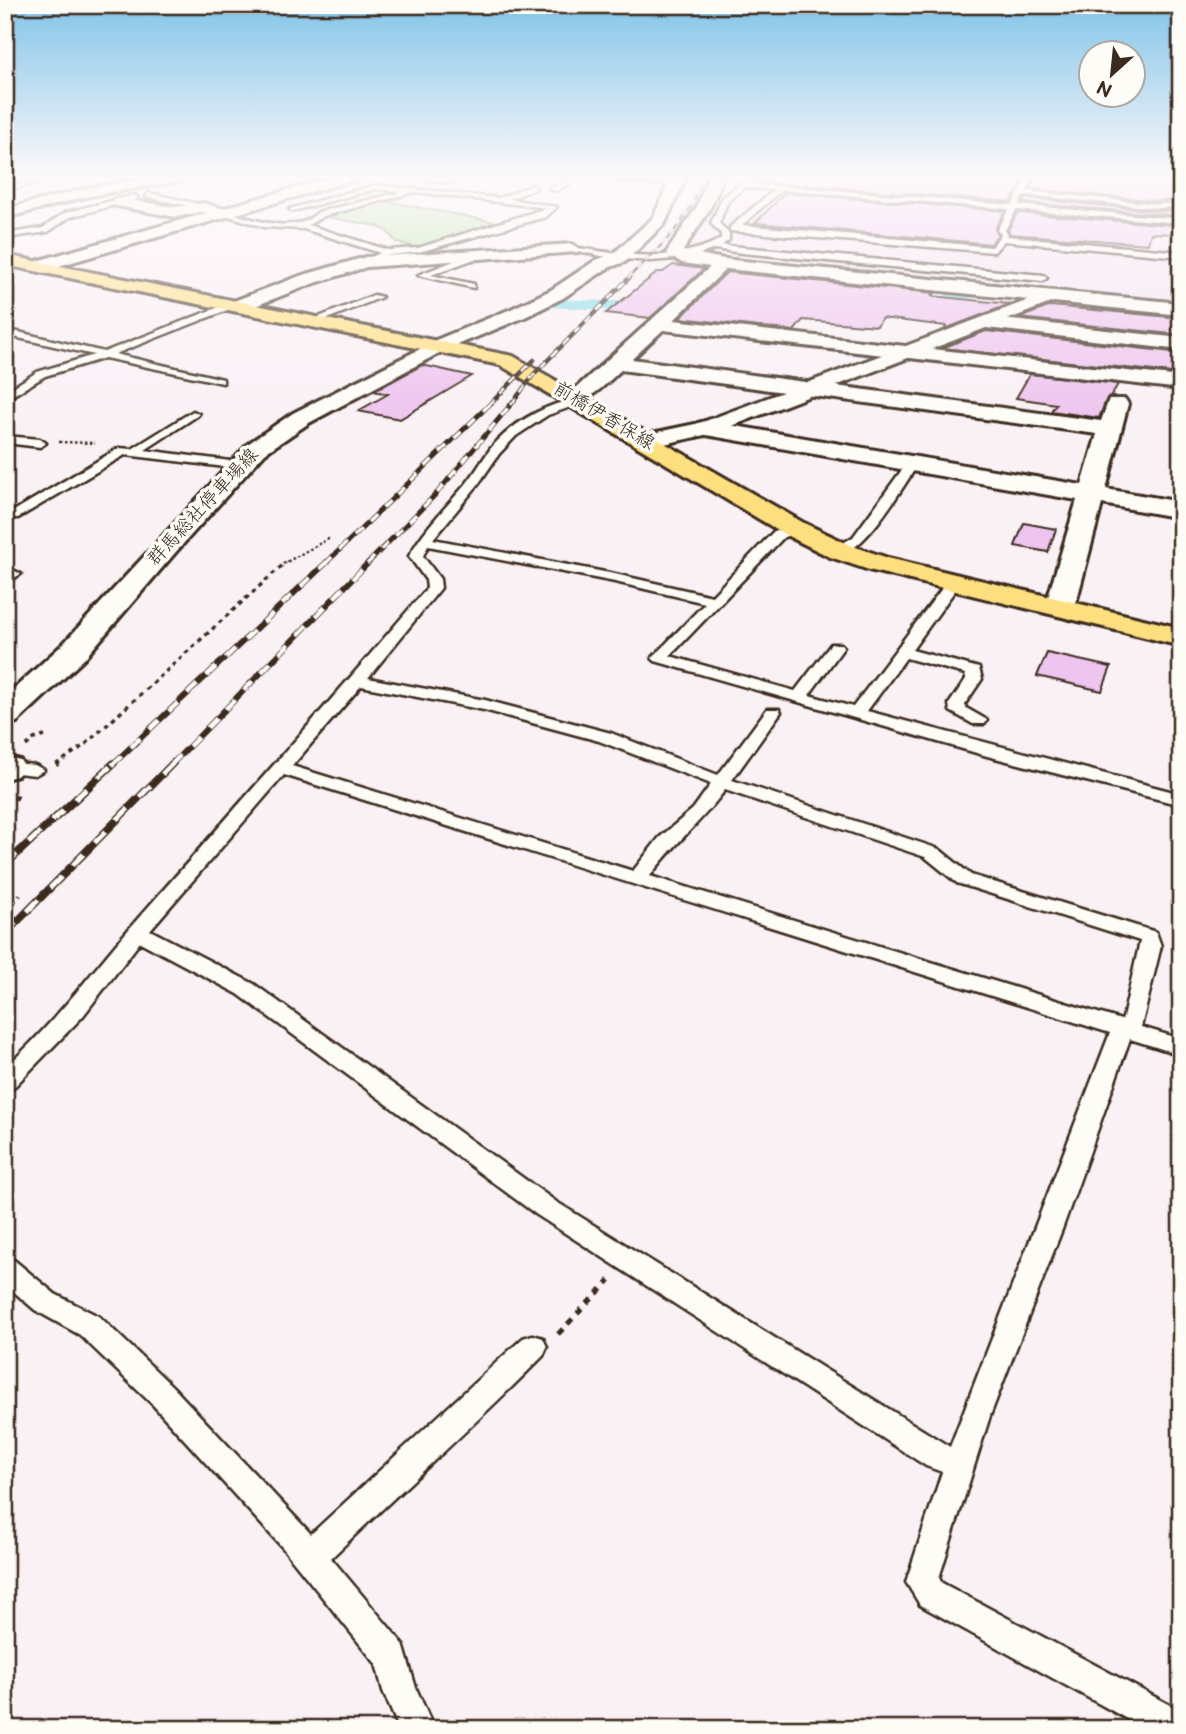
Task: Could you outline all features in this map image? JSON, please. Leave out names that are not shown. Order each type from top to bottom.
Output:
[{"type":"main road","name":"前橋伊香保線","points":[[5,260],[512,363],[795,529],[839,551],[879,564],[1181,636]]},
{"type":"street","points":[[39,267],[70,258]]},
{"type":"street","points":[[235,306],[317,276],[378,258]]},
{"type":"street","name":"群馬総社停車場線","points":[[5,715],[73,653],[238,466],[287,426],[438,346],[530,308],[616,258]]},
{"type":"street","points":[[574,398],[585,392],[659,324],[716,258]]},
{"type":"street","points":[[746,258],[1043,290],[1181,309]]},
{"type":"street","points":[[450,266],[476,279]]},
{"type":"street","points":[[646,441],[706,429],[984,323],[1043,290]]},
{"type":"street","points":[[984,323],[1181,344]]},
{"type":"street","points":[[659,324],[1181,383]]},
{"type":"street","points":[[616,363],[812,387],[1110,429]]},
{"type":"street","points":[[1060,607],[1125,376]]},
{"type":"street","points":[[706,429],[1094,493],[1181,510]]},
{"type":"lane","points":[[469,258],[422,275],[476,279]]},
{"type":"lane","points":[[649,258],[673,258]]},
{"type":"lane","points":[[1043,290],[1048,267]]},
{"type":"lane","points":[[314,321],[377,297]]},
{"type":"lane","points":[[5,397],[41,374],[104,355],[235,306]]},
{"type":"lane","points":[[5,332],[219,381]]},
{"type":"lane","points":[[5,1082],[29,1060],[120,956],[137,932],[357,681],[434,588],[433,579],[417,560],[425,541],[476,480],[493,453],[513,432],[574,398]]},
{"type":"lane","points":[[13,515],[132,451],[193,414]]},
{"type":"lane","points":[[5,439],[40,443]]},
{"type":"lane","points":[[132,451],[238,466]]},
{"type":"lane","points":[[839,551],[859,540],[913,463]]},
{"type":"lane","points":[[795,529],[779,534],[660,658],[857,714],[1181,800]]},
{"type":"lane","points":[[425,541],[615,578],[715,601]]},
{"type":"lane","points":[[5,570],[14,574],[5,579]]},
{"type":"lane","points":[[857,714],[954,582]]},
{"type":"lane","points":[[799,697],[836,647]]},
{"type":"lane","points":[[903,652],[973,671],[974,679],[957,704],[958,711],[979,720]]},
{"type":"lane","points":[[357,681],[485,705],[570,726],[722,782],[932,853],[973,882],[1150,937],[1151,946],[1133,1021],[1120,1035],[1050,1227],[975,1416],[922,1582],[931,1594],[1180,1729]]},
{"type":"lane","points":[[639,877],[666,842],[699,813],[773,712]]},
{"type":"lane","points":[[279,768],[639,877],[1181,1047]]},
{"type":"lane","points":[[137,932],[246,989],[546,1208],[937,1456],[960,1465]]},
{"type":"lane","points":[[5,1268],[46,1302],[90,1326],[163,1396],[310,1557],[391,1656],[400,1690],[417,1729]]},
{"type":"lane","points":[[310,1557],[424,1448],[484,1396],[533,1346]]},
{"type":"path","points":[[40,443],[88,443],[132,451]]},
{"type":"path","points":[[13,768],[60,763],[86,744],[280,566],[330,538]]},
{"type":"path","points":[[5,910],[20,895]]},
{"type":"path","points":[[533,1346],[551,1342],[629,1261]]},
{"type":"shaded area","points":[[705,258],[1181,258],[1181,304],[723,262]]},
{"type":"building","points":[[673,265],[704,269],[650,318],[606,313],[658,272],[663,272]]},
{"type":"building","points":[[727,272],[935,293],[932,296],[1010,304],[945,329],[946,326],[882,318],[877,326],[803,320],[794,331],[680,318]]},
{"type":"building","points":[[1051,306],[1181,318],[1181,335],[1019,318]]},
{"type":"building","points":[[986,331],[1181,353],[1181,374],[942,348]]},
{"type":"building","points":[[422,365],[472,376],[400,419],[358,411],[388,394],[374,391]]},
{"type":"building","points":[[1030,374],[1118,384],[1107,398],[1099,418],[1051,411],[1056,404],[1016,398]]},
{"type":"building","points":[[1024,523],[1056,529],[1048,552],[1015,546]]},
{"type":"building","points":[[1047,653],[1111,667],[1102,691],[1037,676]]},
{"type":"waterway","points":[[913,308],[967,295]]},
{"type":"waterway","points":[[554,304],[672,308]]},
{"type":"railway","points":[[628,278],[649,258]]},
{"type":"railway","points":[[511,405],[534,374],[630,277]]},
{"type":"railway","points":[[491,403],[534,360]]},
{"type":"railway","points":[[325,564],[491,403]]},
{"type":"railway","points":[[367,564],[437,493],[512,403]]},
{"type":"railway","points":[[112,765],[327,562]]},
{"type":"railway","points":[[171,765],[369,562]]},
{"type":"railway","points":[[5,865],[114,763]]},
{"type":"railway","points":[[5,934],[173,763]]}]
